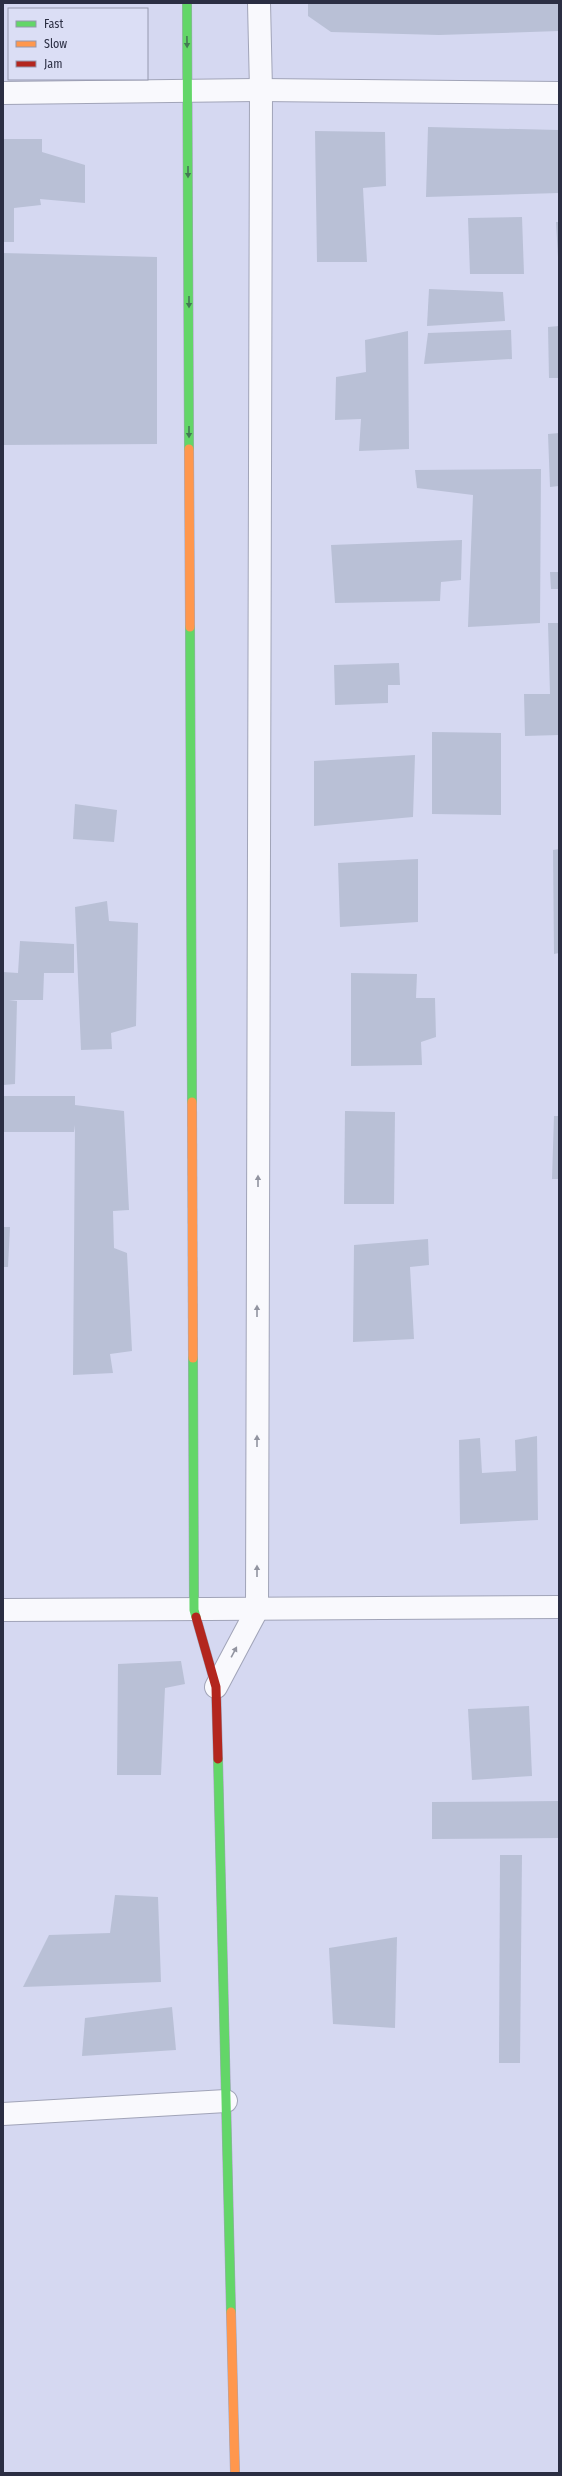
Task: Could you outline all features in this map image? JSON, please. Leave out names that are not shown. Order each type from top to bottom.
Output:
[{"type":"street","points":[[187,3],[194,1610],[216,1687],[235,2473]]},
{"type":"street","points":[[216,1687],[257,1610],[261,90],[259,3]]},
{"type":"street","points":[[3,93],[261,90],[559,93]]},
{"type":"street","points":[[3,1610],[257,1610],[559,1607]]},
{"type":"street","points":[[3,2114],[226,2101]]},
{"type":"building","points":[[308,3],[559,3],[559,31],[439,35],[331,32],[308,16]]},
{"type":"building","points":[[428,127],[559,130],[559,193],[426,197]]},
{"type":"building","points":[[315,131],[385,132],[386,186],[363,188],[367,262],[317,262]]},
{"type":"building","points":[[3,139],[42,139],[42,152],[85,165],[85,203],[40,199],[41,205],[14,208],[14,242],[3,242]]},
{"type":"building","points":[[522,217],[524,274],[470,274],[468,218]]},
{"type":"building","points":[[556,222],[559,222],[559,257],[558,257]]},
{"type":"building","points":[[3,253],[157,257],[157,444],[3,445]]},
{"type":"building","points":[[429,289],[503,292],[505,321],[427,326]]},
{"type":"building","points":[[559,326],[559,378],[549,378],[548,327]]},
{"type":"building","points":[[511,330],[512,359],[424,364],[428,333]]},
{"type":"building","points":[[408,331],[409,449],[359,451],[361,419],[335,420],[336,377],[366,372],[365,340]]},
{"type":"building","points":[[559,433],[559,486],[550,487],[548,434]]},
{"type":"building","points":[[541,469],[540,623],[468,627],[473,495],[417,488],[415,470]]},
{"type":"building","points":[[462,540],[461,580],[441,582],[440,601],[335,603],[331,545]]},
{"type":"building","points":[[550,572],[559,572],[559,589],[551,589]]},
{"type":"building","points":[[548,623],[559,623],[559,735],[525,736],[524,694],[550,694]]},
{"type":"building","points":[[399,663],[400,685],[388,685],[388,703],[335,705],[334,665]]},
{"type":"building","points":[[432,732],[501,733],[501,815],[432,814]]},
{"type":"building","points":[[415,755],[413,817],[314,826],[314,761]]},
{"type":"building","points":[[75,804],[117,810],[114,842],[73,839]]},
{"type":"building","points":[[559,849],[559,953],[554,954],[553,850]]},
{"type":"building","points":[[418,859],[418,922],[340,927],[338,863]]},
{"type":"building","points":[[107,901],[109,921],[138,923],[136,1026],[111,1033],[112,1049],[81,1050],[75,907]]},
{"type":"building","points":[[20,941],[74,944],[74,973],[44,973],[43,1000],[9,1000],[17,1001],[15,1084],[3,1085],[3,972],[18,973]]},
{"type":"building","points":[[351,973],[417,974],[416,998],[435,998],[436,1037],[421,1042],[422,1065],[351,1066]]},
{"type":"building","points":[[3,1096],[75,1096],[75,1105],[124,1111],[129,1210],[113,1211],[114,1248],[127,1253],[132,1351],[110,1354],[113,1373],[73,1375],[75,1125],[74,1132],[3,1132]]},
{"type":"building","points":[[345,1111],[395,1112],[394,1204],[344,1204]]},
{"type":"building","points":[[554,1116],[559,1116],[559,1179],[552,1179]]},
{"type":"building","points":[[3,1227],[10,1227],[8,1267],[3,1267]]},
{"type":"building","points":[[428,1239],[429,1265],[410,1267],[414,1339],[353,1342],[354,1245]]},
{"type":"building","points":[[537,1436],[538,1520],[460,1524],[459,1440],[480,1438],[482,1473],[516,1471],[515,1440]]},
{"type":"building","points":[[181,1661],[185,1684],[165,1688],[161,1775],[117,1775],[118,1664]]},
{"type":"building","points":[[529,1706],[532,1776],[472,1780],[468,1709]]},
{"type":"building","points":[[559,1801],[559,1838],[432,1839],[432,1802]]},
{"type":"building","points":[[500,1855],[522,1855],[520,2063],[499,2063]]},
{"type":"building","points":[[115,1895],[158,1897],[161,1982],[23,1987],[49,1935],[110,1933]]},
{"type":"building","points":[[397,1937],[395,2028],[333,2024],[329,1948]]},
{"type":"building","points":[[172,2007],[176,2050],[82,2056],[85,2018]]},
{"type":"traffic: fast","points":[[187,3],[189,449]]},
{"type":"traffic: fast","points":[[190,627],[192,1102]]},
{"type":"traffic: fast","points":[[193,1358],[194,1610],[196,1617]]},
{"type":"traffic: fast","points":[[218,1759],[231,2312]]},
{"type":"traffic: slow","points":[[189,449],[190,627]]},
{"type":"traffic: slow","points":[[192,1102],[193,1358]]},
{"type":"traffic: slow","points":[[231,2312],[235,2473]]},
{"type":"traffic: jam","points":[[196,1617],[216,1687],[218,1759]]}]
